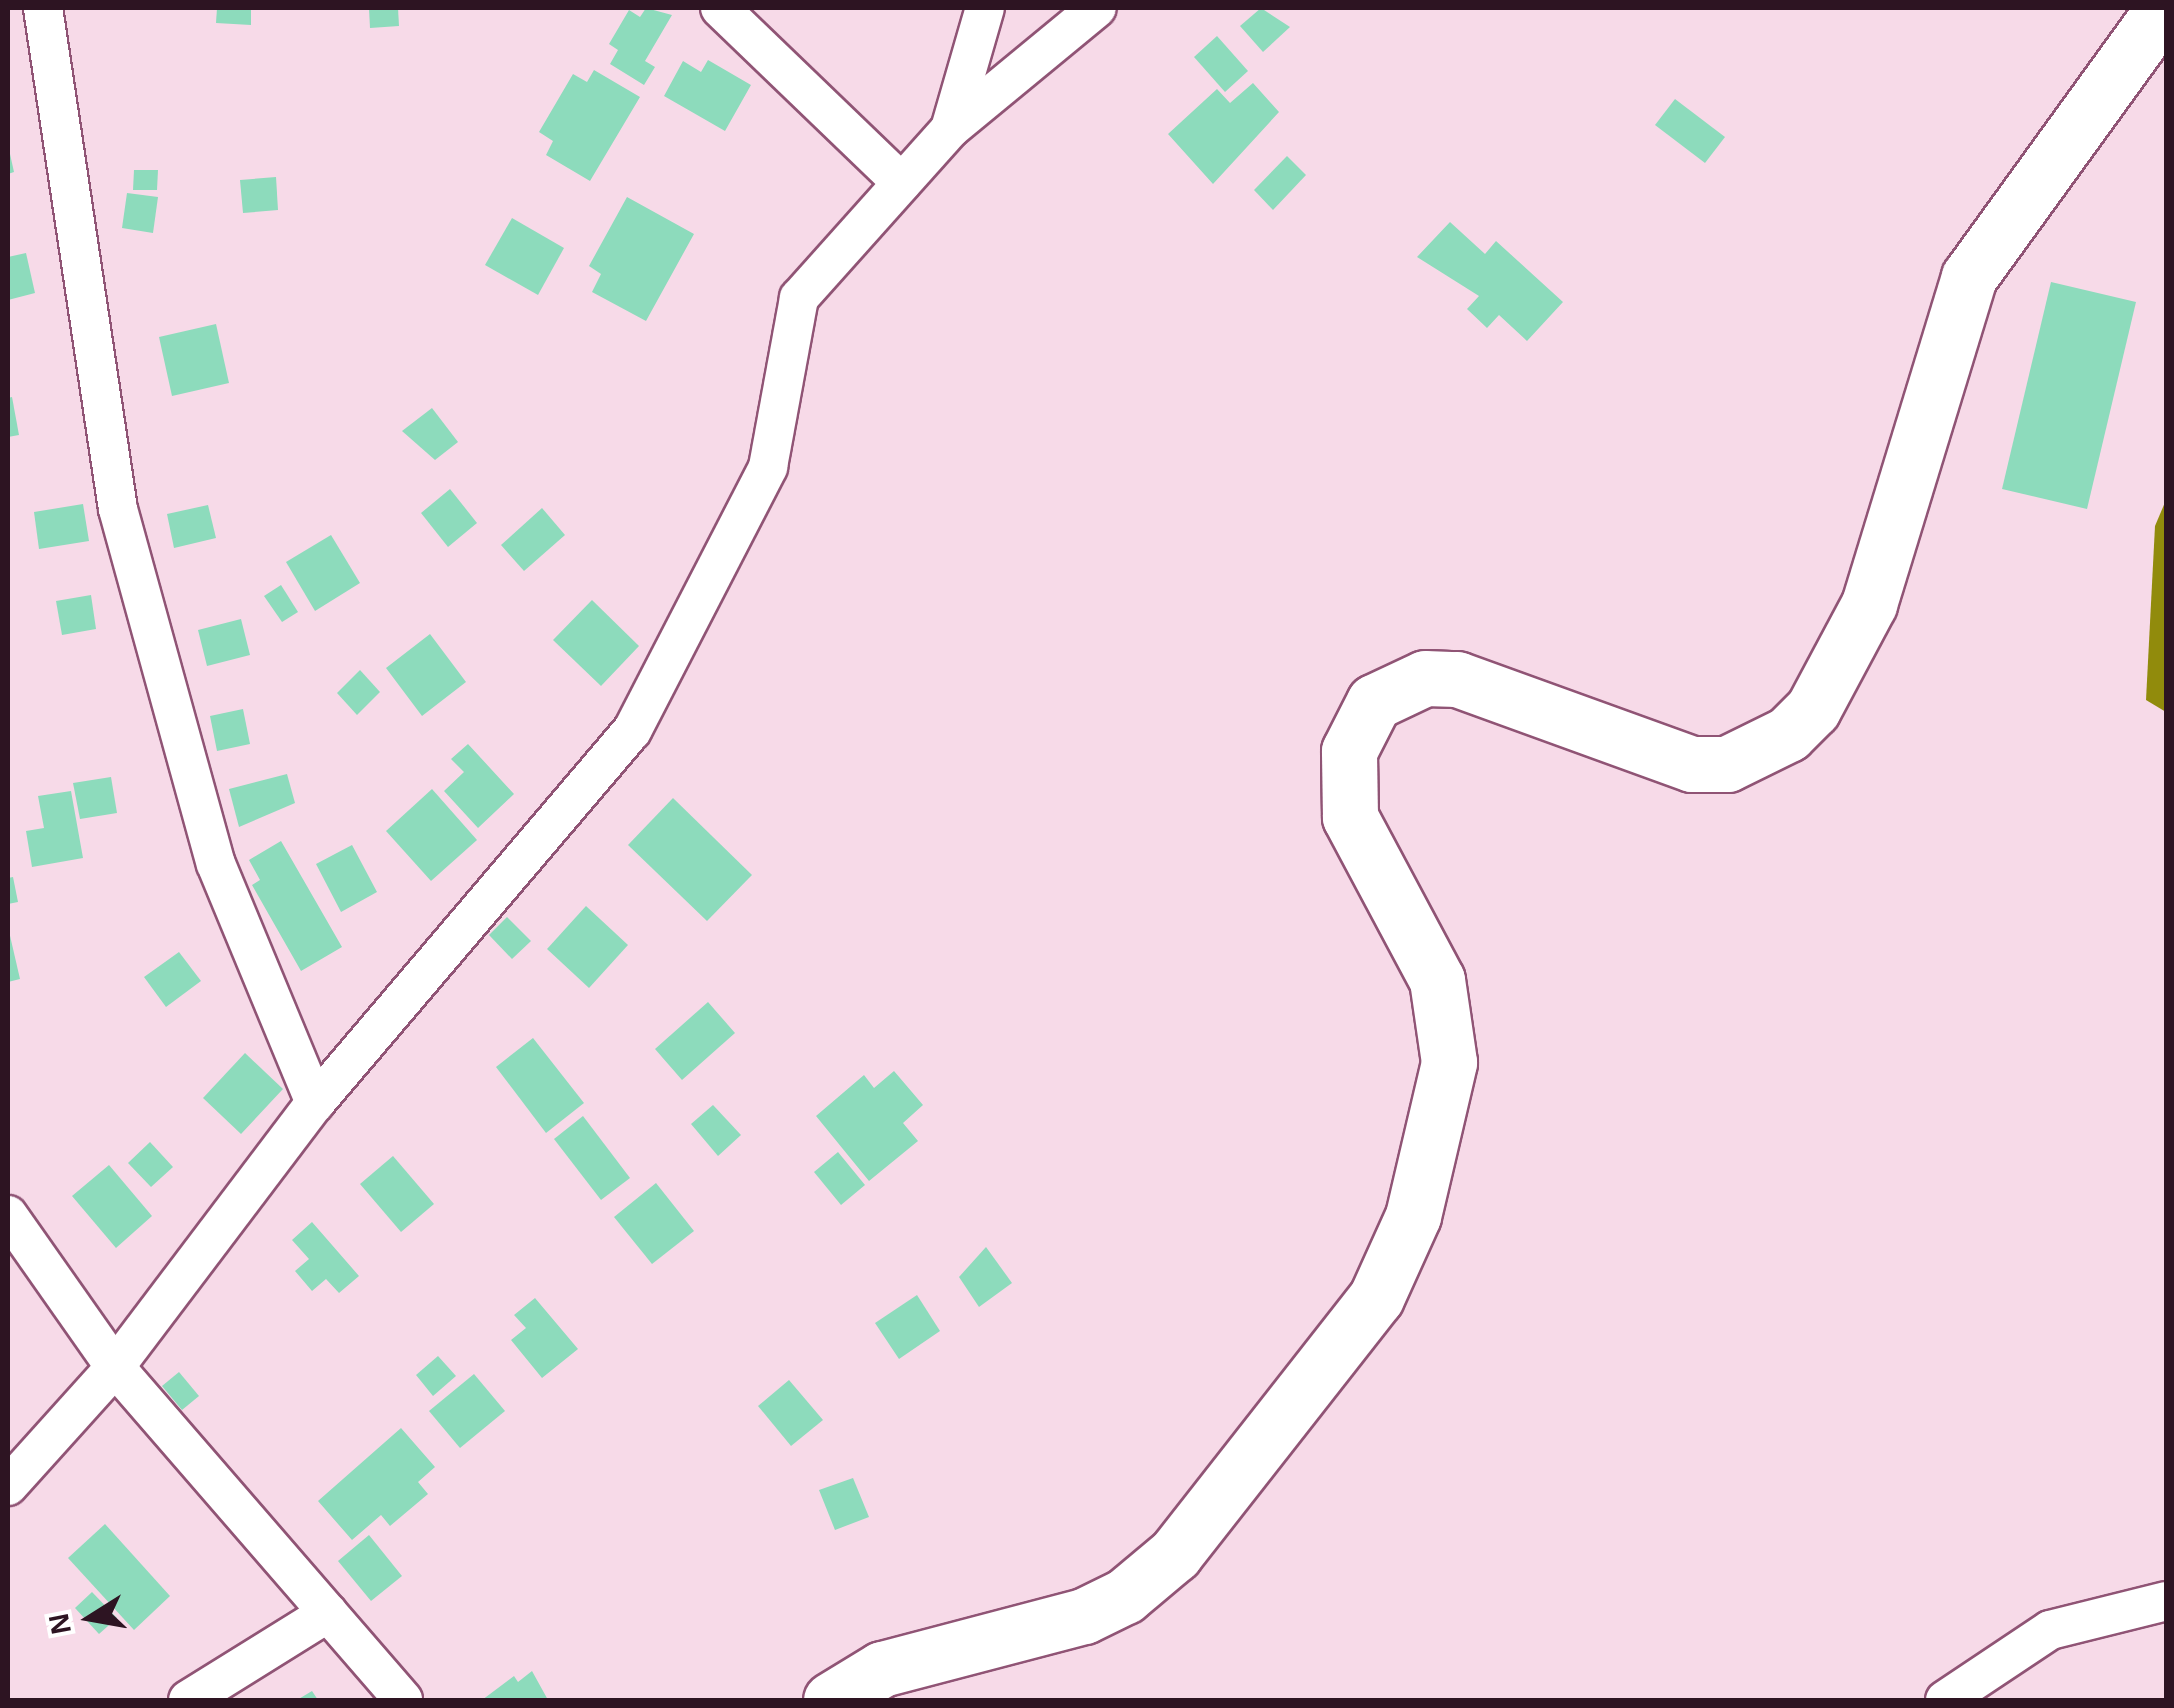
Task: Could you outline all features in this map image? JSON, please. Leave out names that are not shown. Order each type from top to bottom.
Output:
[{"type":"highway","points":[[832,1700],[882,1669],[1084,1616],[1125,1596],[1175,1554],[1376,1298],[1413,1216],[1449,1062],[1437,980],[1350,816],[1349,751],[1374,702],[1426,678],[1457,679],[1692,764],[1726,764],[1788,734],[1813,709],[1869,604],[1969,277],[2164,8]]},
{"type":"street","points":[[43,8],[118,509],[216,864],[316,1102]]},
{"type":"street","points":[[720,8],[902,183]]},
{"type":"street","points":[[950,129],[985,8]]},
{"type":"street","points":[[8,1486],[116,1367],[316,1102],[632,731],[768,466],[799,298],[950,129],[1097,8]]},
{"type":"street","points":[[8,1215],[116,1367],[403,1700]]},
{"type":"street","points":[[1945,1700],[2050,1630],[2166,1601]]},
{"type":"street","points":[[188,1700],[328,1614]]},
{"type":"shaded area","points":[[2166,500],[2166,712],[2146,700],[2155,526]]},
{"type":"building","points":[[217,8],[251,8],[251,25],[216,23]]},
{"type":"building","points":[[369,8],[398,8],[399,26],[370,28]]},
{"type":"building","points":[[646,8],[672,15],[645,61],[655,67],[644,85],[610,64],[618,50],[609,44],[629,10],[640,17]]},
{"type":"building","points":[[1261,8],[1290,27],[1263,52],[1240,26]]},
{"type":"building","points":[[1217,36],[1248,71],[1225,92],[1194,57]]},
{"type":"building","points":[[708,60],[751,85],[725,131],[664,96],[683,61],[701,72]]},
{"type":"building","points":[[594,70],[640,97],[590,181],[546,155],[553,141],[539,132],[573,74],[587,82]]},
{"type":"building","points":[[1253,83],[1279,112],[1213,184],[1168,134],[1217,89],[1230,103]]},
{"type":"building","points":[[1675,99],[1725,137],[1705,163],[1655,125]]},
{"type":"building","points":[[8,145],[14,172],[8,174]]},
{"type":"building","points":[[1287,156],[1306,175],[1273,210],[1254,190]]},
{"type":"building","points":[[134,170],[158,170],[157,190],[133,190]]},
{"type":"building","points":[[276,177],[278,210],[243,213],[240,180]]},
{"type":"building","points":[[127,193],[158,197],[153,233],[122,228]]},
{"type":"building","points":[[627,197],[694,234],[646,321],[592,292],[601,274],[589,266]]},
{"type":"building","points":[[512,218],[564,248],[538,295],[485,265]]},
{"type":"building","points":[[1450,222],[1485,254],[1496,241],[1563,302],[1527,341],[1499,315],[1487,328],[1467,309],[1479,296],[1417,257]]},
{"type":"building","points":[[26,253],[35,293],[8,300],[8,257]]},
{"type":"building","points":[[2051,282],[2136,302],[2087,509],[2002,489]]},
{"type":"building","points":[[216,324],[229,383],[172,396],[159,337]]},
{"type":"building","points":[[12,397],[19,435],[8,437],[8,398]]},
{"type":"building","points":[[432,408],[458,442],[435,460],[402,431]]},
{"type":"building","points":[[450,489],[477,523],[448,547],[421,513]]},
{"type":"building","points":[[83,504],[89,541],[39,549],[34,512]]},
{"type":"building","points":[[208,505],[216,538],[174,548],[167,514]]},
{"type":"building","points":[[542,508],[565,535],[524,571],[501,545]]},
{"type":"building","points":[[331,535],[360,583],[315,611],[286,562]]},
{"type":"building","points":[[281,585],[298,612],[282,622],[264,596]]},
{"type":"building","points":[[91,595],[96,629],[62,635],[56,601]]},
{"type":"building","points":[[592,600],[639,646],[601,686],[553,640]]},
{"type":"building","points":[[241,619],[250,655],[207,666],[198,630]]},
{"type":"building","points":[[430,634],[466,682],[422,716],[386,668]]},
{"type":"building","points":[[360,670],[380,692],[357,715],[337,693]]},
{"type":"building","points":[[243,709],[250,744],[217,751],[210,716]]},
{"type":"building","points":[[468,744],[514,794],[478,828],[444,791],[464,772],[451,759]]},
{"type":"building","points":[[287,774],[295,803],[239,827],[229,789]]},
{"type":"building","points":[[111,777],[117,813],[80,819],[73,783]]},
{"type":"building","points":[[432,789],[477,840],[431,881],[386,831]]},
{"type":"building","points":[[71,791],[83,858],[32,867],[26,831],[44,828],[38,796]]},
{"type":"building","points":[[673,798],[752,875],[707,921],[628,845]]},
{"type":"building","points":[[281,841],[342,947],[301,971],[252,885],[260,880],[249,860]]},
{"type":"building","points":[[352,845],[377,892],[341,912],[316,864]]},
{"type":"building","points":[[13,877],[18,902],[8,904],[8,878]]},
{"type":"building","points":[[586,906],[628,945],[589,988],[547,949]]},
{"type":"building","points":[[507,917],[531,941],[512,959],[489,935]]},
{"type":"building","points":[[8,927],[20,979],[8,982]]},
{"type":"building","points":[[179,952],[201,981],[166,1007],[144,977]]},
{"type":"building","points":[[708,1002],[735,1033],[682,1080],[655,1049]]},
{"type":"building","points":[[533,1038],[584,1103],[546,1133],[496,1067]]},
{"type":"building","points":[[245,1053],[283,1089],[241,1134],[203,1098]]},
{"type":"building","points":[[894,1071],[923,1105],[903,1123],[918,1141],[869,1181],[816,1116],[864,1075],[874,1088]]},
{"type":"building","points":[[713,1105],[741,1135],[718,1156],[691,1124]]},
{"type":"building","points":[[583,1116],[630,1178],[601,1200],[554,1139]]},
{"type":"building","points":[[150,1142],[173,1167],[151,1187],[128,1163]]},
{"type":"building","points":[[838,1152],[865,1185],[841,1205],[814,1172]]},
{"type":"building","points":[[393,1156],[434,1204],[401,1232],[360,1184]]},
{"type":"building","points":[[109,1165],[152,1216],[116,1248],[72,1196]]},
{"type":"building","points":[[656,1183],[694,1231],[652,1264],[614,1217]]},
{"type":"building","points":[[312,1222],[359,1276],[339,1293],[326,1279],[312,1291],[295,1271],[309,1259],[292,1240]]},
{"type":"building","points":[[986,1247],[1012,1283],[979,1307],[959,1277]]},
{"type":"building","points":[[917,1295],[940,1331],[899,1359],[875,1323]]},
{"type":"building","points":[[535,1298],[578,1349],[542,1378],[511,1340],[526,1328],[514,1315]]},
{"type":"building","points":[[438,1356],[456,1376],[433,1396],[416,1375]]},
{"type":"building","points":[[179,1372],[199,1396],[182,1410],[162,1386]]},
{"type":"building","points":[[474,1374],[505,1411],[460,1448],[429,1411]]},
{"type":"building","points":[[789,1380],[823,1420],[791,1446],[758,1406]]},
{"type":"building","points":[[401,1428],[435,1467],[418,1482],[428,1494],[390,1526],[381,1515],[352,1540],[318,1501]]},
{"type":"building","points":[[853,1478],[869,1517],[835,1530],[819,1490]]},
{"type":"building","points":[[105,1524],[170,1596],[134,1630],[68,1558]]},
{"type":"building","points":[[369,1535],[402,1576],[371,1601],[338,1561]]},
{"type":"building","points":[[92,1592],[117,1618],[99,1634],[75,1608]]},
{"type":"building","points":[[532,1671],[548,1700],[482,1700],[514,1676],[518,1682]]},
{"type":"building","points":[[312,1691],[318,1700],[297,1700]]}]
